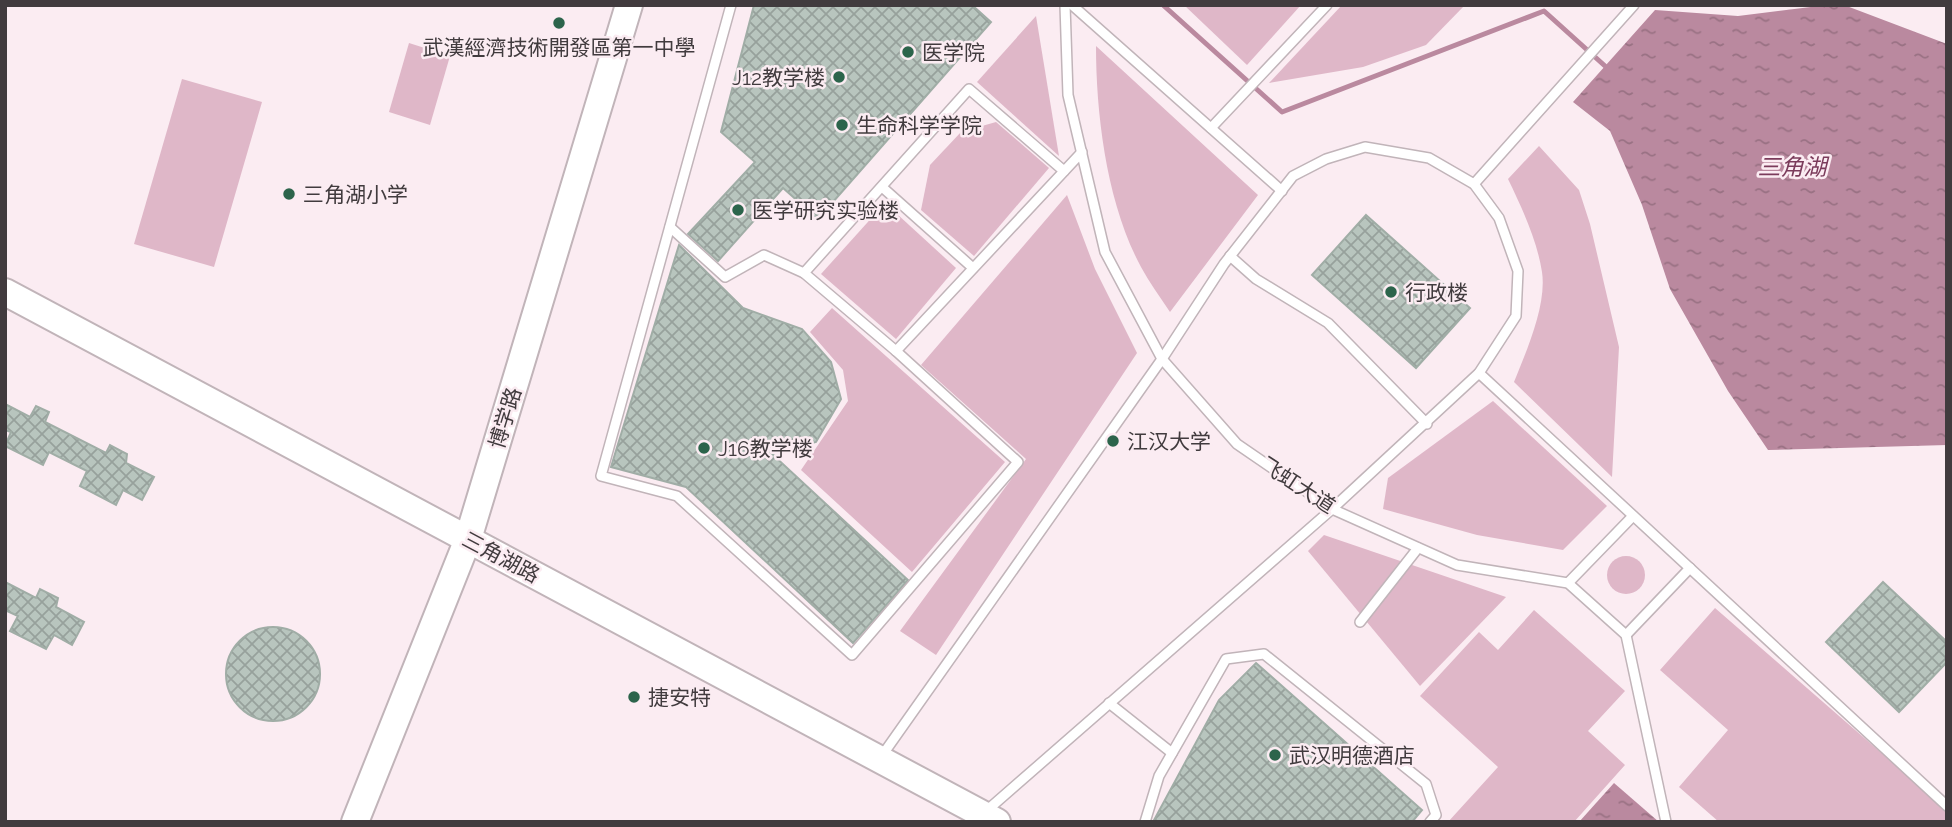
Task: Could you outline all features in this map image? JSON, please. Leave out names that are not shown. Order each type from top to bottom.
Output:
[{"type":"street","name":"博学路","points":[[355,822],[468,539],[629,5]]},
{"type":"street","name":"三角湖路","points":[[5,292],[990,818]]},
{"type":"lane","points":[[670,227],[725,277],[764,255],[804,273],[896,351],[1018,462],[852,655],[677,496],[601,476],[731,5]]},
{"type":"lane","name":"飞虹大道","points":[[1065,5],[1068,95],[1105,252],[1162,359],[1237,444],[1332,509],[1457,565],[1568,583]]},
{"type":"lane","points":[[1072,5],[1282,191]]},
{"type":"lane","points":[[1211,128],[1326,5]]},
{"type":"lane","points":[[1474,184],[1634,5]]},
{"type":"lane","points":[[804,273],[969,89],[1064,171]]},
{"type":"lane","points":[[880,758],[1162,359],[1230,256],[1293,176],[1326,159],[1365,147],[1429,158],[1474,184],[1500,218],[1518,271],[1516,316],[1479,373],[1427,424],[1332,509],[1109,704],[990,818]]},
{"type":"lane","points":[[896,351],[1082,152]]},
{"type":"lane","points":[[882,187],[973,268]]},
{"type":"lane","points":[[1230,256],[1256,279],[1328,323],[1427,424]]},
{"type":"lane","points":[[1479,373],[1947,806]]},
{"type":"lane","points":[[1633,516],[1568,583],[1626,635],[1666,822]]},
{"type":"lane","points":[[1360,622],[1418,548]]},
{"type":"lane","points":[[1626,635],[1690,568]]},
{"type":"lane","points":[[1145,822],[1159,776],[1226,659],[1264,654],[1426,784],[1436,815],[1430,822]]},
{"type":"lane","points":[[1109,704],[1172,753]]},
{"type":"shaded area","points":[[1184,5],[1301,5],[1247,65]]},
{"type":"shaded area","points":[[1342,5],[1465,5],[1426,45],[1363,67],[1269,83]]},
{"type":"shaded area","points":[[1036,16],[1059,156],[977,82]]},
{"type":"shaded area","points":[[409,43],[450,56],[430,125],[389,112]]},
{"type":"shaded area","points":[[1096,46],[1258,195],[1170,312],[1144,273],[1129,242],[1112,188],[1101,130]]},
{"type":"shaded area","points":[[182,79],[262,102],[214,267],[134,244]]},
{"type":"shaded area","points":[[996,122],[1049,168],[974,256],[921,210],[930,165],[961,132]]},
{"type":"shaded area","points":[[1539,146],[1579,190],[1590,224],[1619,347],[1612,477],[1514,382],[1539,313],[1543,285],[1533,236],[1508,179]]},
{"type":"shaded area","points":[[1067,195],[1095,269],[1137,353],[936,655],[900,631],[1026,459],[921,365]]},
{"type":"shaded area","points":[[885,203],[956,268],[896,339],[821,274]]},
{"type":"shaded area","points":[[832,308],[1005,462],[912,572],[801,470],[848,401],[843,370],[810,332]]},
{"type":"shaded area","points":[[1493,401],[1607,506],[1563,550],[1477,535],[1383,509],[1388,478]]},
{"type":"shaded area","points":[[1324,535],[1506,597],[1420,686],[1308,551]]},
{"type":"shaded area","points":[[1626,556],[1639,562],[1645,575],[1639,588],[1626,594],[1613,588],[1607,575],[1613,562]]},
{"type":"shaded area","points":[[1715,608],[1947,810],[1947,822],[1719,822],[1679,787],[1728,730],[1660,670]]},
{"type":"shaded area","points":[[1534,610],[1625,691],[1588,731],[1625,765],[1574,822],[1448,822],[1498,767],[1420,696],[1479,632],[1498,650]]},
{"type":"water","name":"三角湖","points":[[1844,5],[1947,44],[1947,445],[1768,450],[1728,391],[1670,289],[1642,205],[1610,131],[1573,102],[1655,10],[1738,16]]},
{"type":"water","points":[[1614,783],[1659,822],[1579,822]]},
{"type":"building","name":"J12教学楼","points":[[754,5],[972,5],[991,22],[818,219],[783,188],[718,261],[688,234],[755,162],[721,132]]},
{"type":"building","name":"行政楼","points":[[1366,215],[1470,308],[1416,368],[1312,275]]},
{"type":"building","name":"J16教学楼","points":[[679,245],[743,308],[802,329],[831,362],[841,399],[816,442],[772,454],[908,580],[853,643],[686,487],[611,467]]},
{"type":"building","points":[[5,404],[30,417],[36,406],[49,412],[45,422],[106,453],[110,445],[127,454],[126,463],[154,477],[142,500],[123,490],[116,505],[80,486],[87,471],[49,452],[43,465],[5,446],[11,432],[5,430]]},
{"type":"building","points":[[5,582],[36,598],[40,589],[58,598],[56,607],[84,622],[72,645],[54,635],[46,649],[10,631],[18,616],[5,610]]},
{"type":"building","points":[[1883,582],[1947,642],[1947,662],[1899,712],[1826,642]]},
{"type":"building","points":[[273,627],[291,631],[306,641],[316,656],[320,674],[316,692],[306,707],[291,717],[273,721],[255,717],[240,707],[230,692],[226,674],[230,656],[240,641],[255,631]]},
{"type":"building","name":"武汉明德酒店","points":[[1256,663],[1422,810],[1412,822],[1153,822],[1219,700]]},
{"type":"waterway","points":[[1163,5],[1282,112],[1544,11],[1605,66]]},
{"type":"place","name":"武漢經濟技術開發區第一中學","points":[[559,23]]},
{"type":"place","name":"医学院","points":[[908,52]]},
{"type":"place","name":"J12教学楼","points":[[839,77]]},
{"type":"place","name":"生命科学学院","points":[[842,125]]},
{"type":"place","name":"三角湖小学","points":[[289,194]]},
{"type":"place","name":"医学研究实验楼","points":[[738,210]]},
{"type":"place","name":"行政楼","points":[[1391,292]]},
{"type":"place","name":"江汉大学","points":[[1113,441]]},
{"type":"place","name":"J16教学楼","points":[[704,448]]},
{"type":"place","name":"捷安特","points":[[634,697]]},
{"type":"place","name":"武汉明德酒店","points":[[1275,755]]}]
